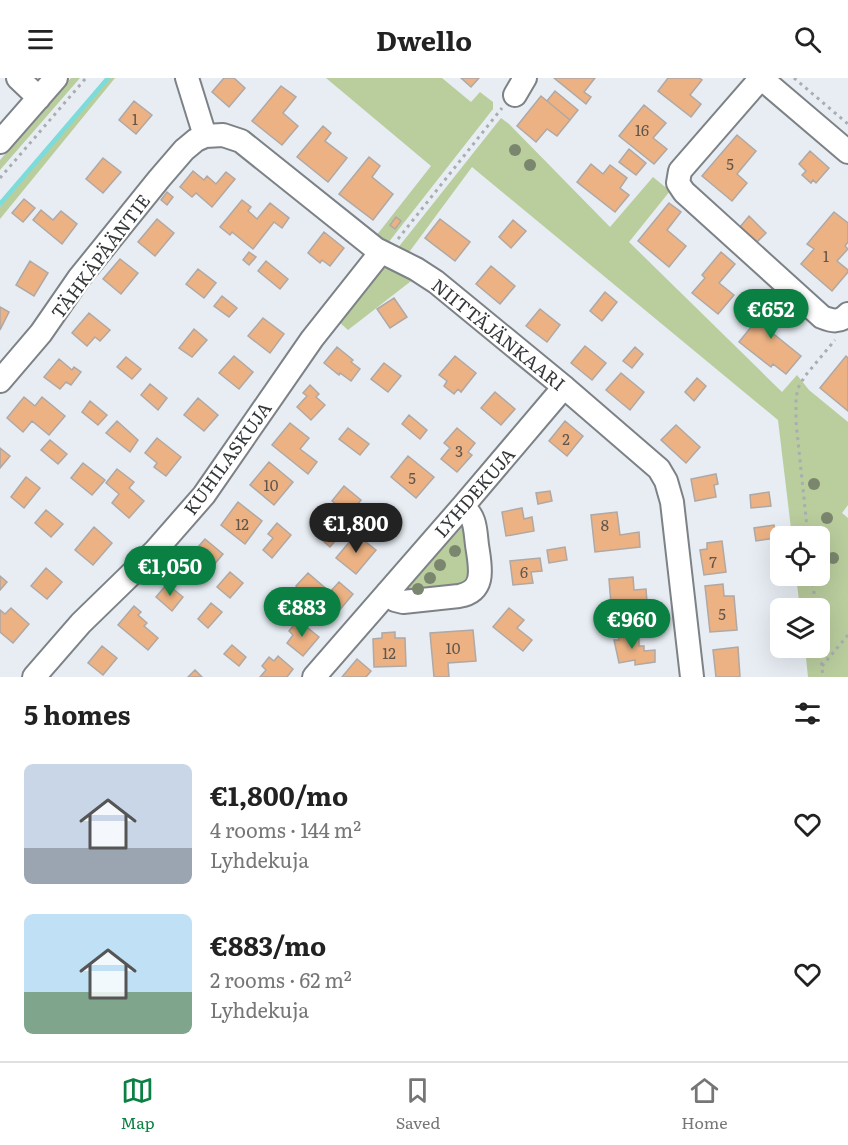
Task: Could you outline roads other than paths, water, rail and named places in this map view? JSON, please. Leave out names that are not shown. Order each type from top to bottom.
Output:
[{"type":"street","points":[[18,78],[39,98]]},
{"type":"street","points":[[0,142],[56,78]]},
{"type":"street","points":[[187,78],[205,136]]},
{"type":"street","points":[[846,316],[833,321],[822,317],[684,192],[678,183],[680,171],[761,78],[848,153]]},
{"type":"street","name":"NIITTÄJÄNKAARI","points":[[205,136],[228,136],[249,145],[384,254],[416,269],[436,282],[654,464],[666,481],[672,502],[692,677]]},
{"type":"street","name":"TÄHKÄPÄÄNTIE","points":[[0,381],[41,333],[79,278],[159,179],[184,150],[205,136]]},
{"type":"street","name":"KUHILASKUJA","points":[[34,677],[81,623],[154,551],[204,495],[312,339],[384,254]]},
{"type":"street","name":"LYHDEKUJA","points":[[314,677],[564,387]]},
{"type":"street","points":[[387,593],[395,600],[403,602],[467,595],[472,591],[480,578],[481,567],[472,516],[463,506]]},
{"type":"waterway","points":[[0,204],[108,78]]}]
